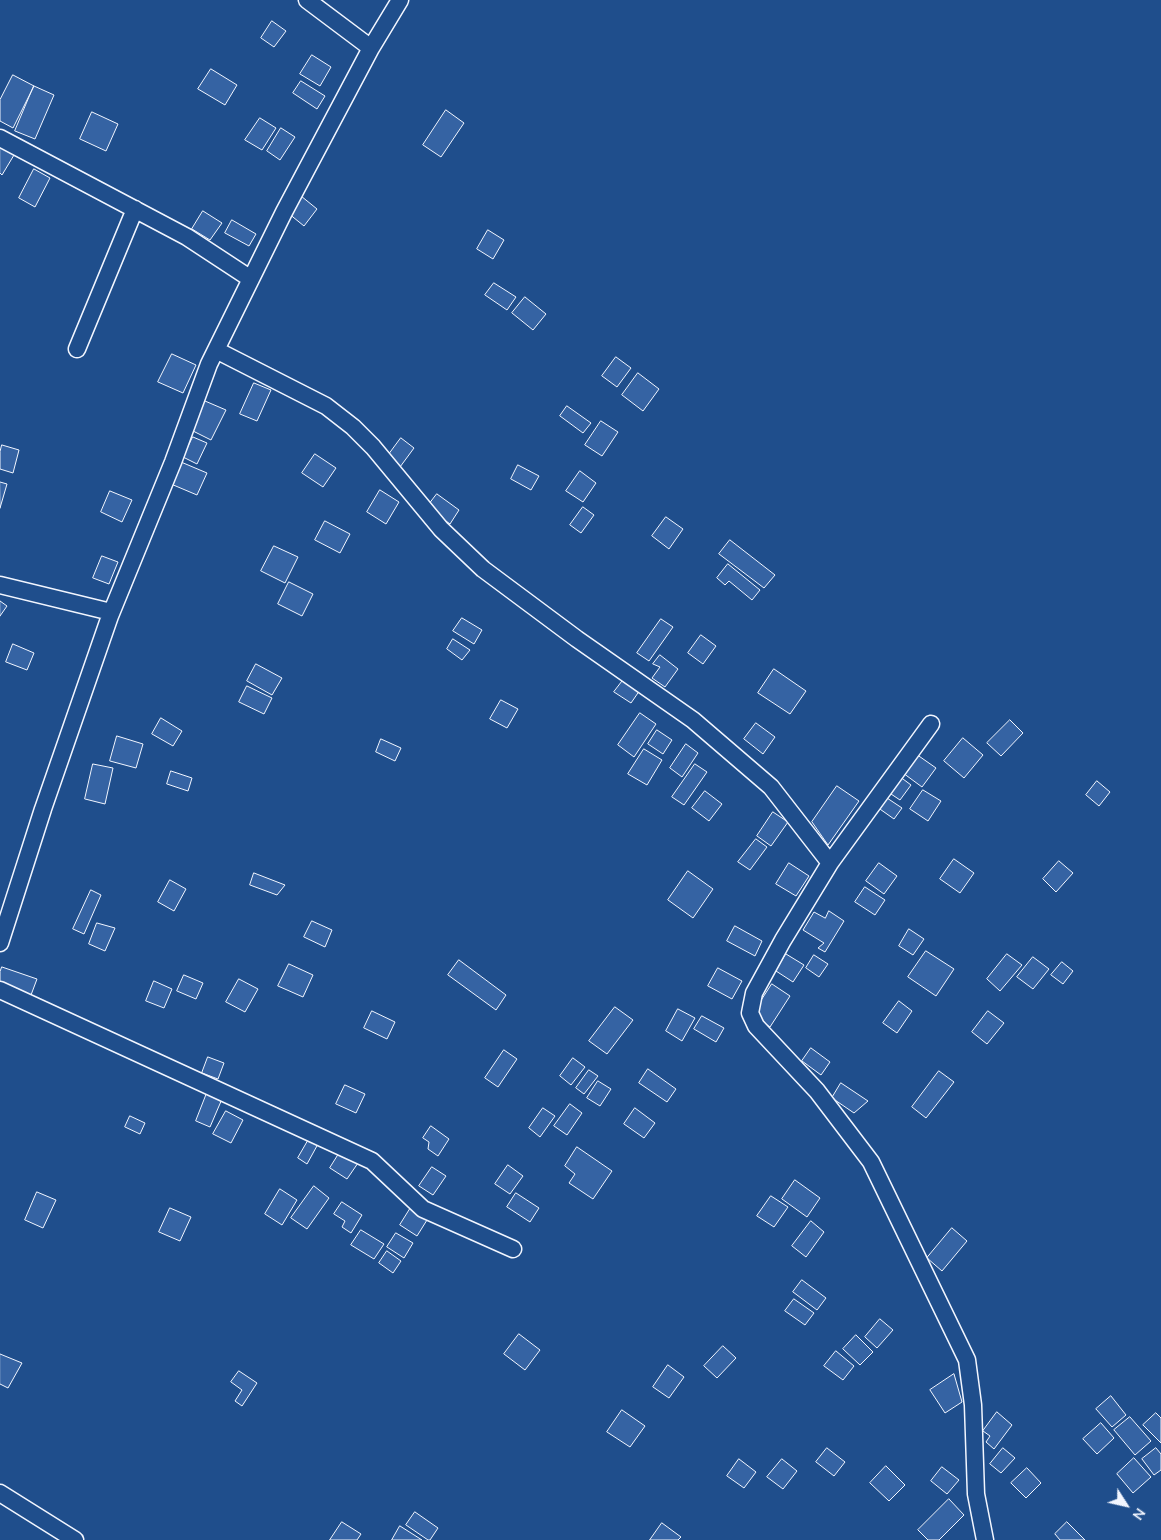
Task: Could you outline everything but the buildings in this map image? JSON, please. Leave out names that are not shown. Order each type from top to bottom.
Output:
[{"type":"street","points":[[307,0],[372,48]]},
{"type":"street","points":[[0,942],[43,809],[111,612],[173,462],[209,364],[288,203],[400,0]]},
{"type":"street","points":[[0,138],[187,236],[251,279]]},
{"type":"street","points":[[77,348],[135,209]]},
{"type":"street","points":[[216,350],[326,406],[353,427],[373,447],[441,529],[483,569],[577,639],[693,720],[771,787],[830,863]]},
{"type":"street","points":[[0,585],[111,612]]},
{"type":"street","points":[[931,724],[830,863],[754,992],[750,1013],[756,1026],[817,1091],[871,1162],[967,1360],[973,1405],[976,1494],[985,1540]]},
{"type":"street","points":[[0,990],[372,1162],[423,1209],[513,1249]]},
{"type":"street","points":[[0,1493],[75,1540]]}]
